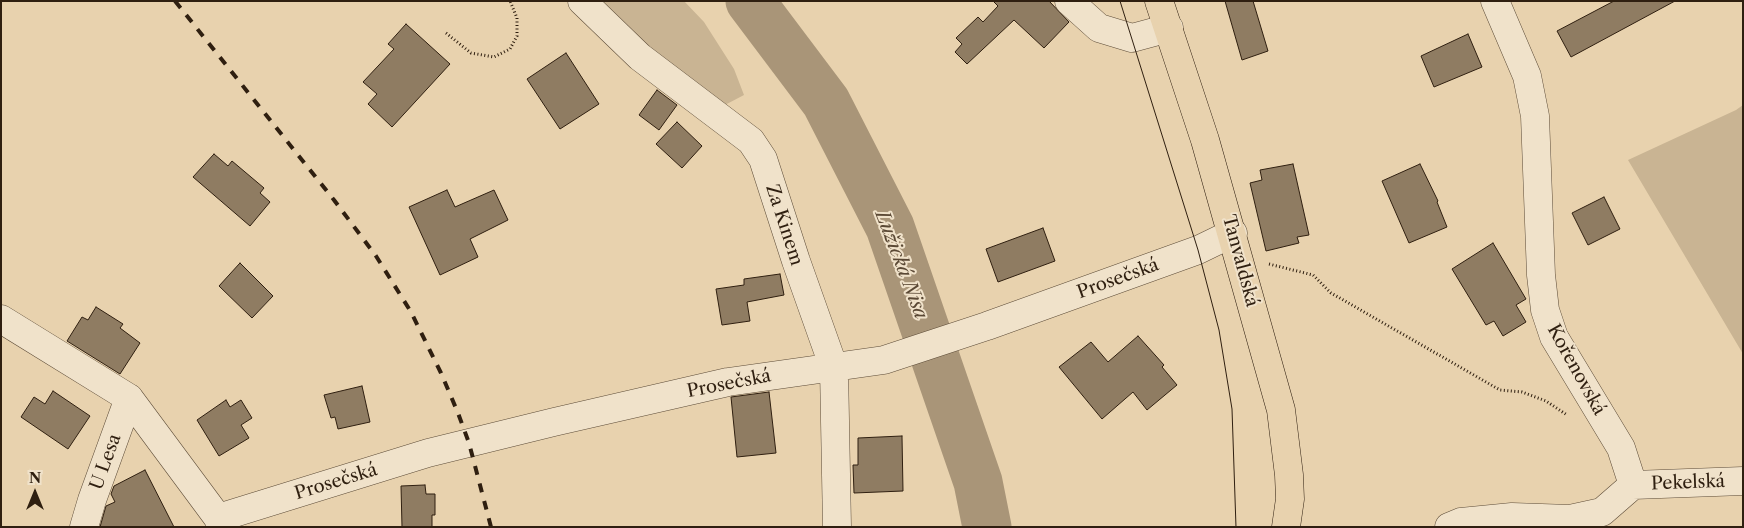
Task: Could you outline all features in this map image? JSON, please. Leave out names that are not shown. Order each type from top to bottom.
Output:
[{"type":"main road","name":"Tanvaldská","points":[[1159,1],[1233,233],[1285,430],[1290,491],[1286,527]]},
{"type":"street","name":"Za Kinem","points":[[582,1],[640,57],[751,141],[763,159],[796,261],[834,368],[837,527]]},
{"type":"street","points":[[1069,1],[1099,28],[1132,38],[1168,28]]},
{"type":"street","name":"Kořenovská","points":[[1495,1],[1527,76],[1535,116],[1541,275],[1545,310],[1554,337],[1621,448],[1633,485]]},
{"type":"street","name":"Prosečská","points":[[1,319],[129,398],[220,522],[428,453],[554,422],[728,382],[884,360],[987,326],[1198,250],[1233,233]]},
{"type":"street","name":"U Lesa","points":[[84,527],[129,398]]},
{"type":"street","name":"Pekelská","points":[[1633,485],[1743,481]]},
{"type":"street","points":[[1449,527],[1461,522],[1512,517],[1570,519],[1602,512],[1633,485]]},
{"type":"path","points":[[446,33],[471,53],[494,57],[510,49],[516,36],[516,18],[510,1]]},
{"type":"path","points":[[1263,262],[1314,275],[1331,293],[1500,390],[1522,392],[1546,401],[1571,417]]},
{"type":"shaded area","points":[[596,1],[684,1],[704,22],[734,69],[744,95],[721,107],[653,54]]},
{"type":"shaded area","points":[[1743,105],[1743,354],[1628,160]]},
{"type":"building","points":[[993,1],[1049,1],[1069,22],[1044,48],[1014,20],[967,64],[955,52],[962,44],[956,38],[978,17],[983,22],[998,6]]},
{"type":"building","points":[[1225,1],[1253,1],[1268,51],[1242,60]]},
{"type":"building","points":[[1614,1],[1675,1],[1571,57],[1557,31]]},
{"type":"building","points":[[406,24],[450,64],[392,127],[368,104],[377,94],[363,82],[394,49],[388,44]]},
{"type":"building","points":[[1468,34],[1482,67],[1434,87],[1421,56]]},
{"type":"building","points":[[566,53],[599,104],[560,129],[527,79]]},
{"type":"building","points":[[657,90],[677,105],[659,130],[639,115]]},
{"type":"building","points":[[677,122],[702,146],[682,168],[656,144]]},
{"type":"building","points":[[214,154],[228,166],[232,161],[264,188],[260,193],[270,202],[250,226],[193,177]]},
{"type":"building","points":[[1293,164],[1309,235],[1297,237],[1299,243],[1266,251],[1250,183],[1262,180],[1260,170]]},
{"type":"building","points":[[1420,164],[1438,201],[1447,227],[1409,243],[1382,181]]},
{"type":"building","points":[[447,190],[455,207],[494,190],[508,220],[470,239],[478,257],[440,275],[409,207]]},
{"type":"building","points":[[1604,197],[1620,229],[1588,245],[1572,213]]},
{"type":"building","points":[[1043,228],[1055,261],[998,282],[986,249]]},
{"type":"building","points":[[1493,243],[1526,299],[1516,305],[1526,322],[1503,336],[1494,321],[1486,325],[1452,269]]},
{"type":"building","points":[[240,263],[273,296],[252,318],[219,286]]},
{"type":"building","points":[[780,274],[784,295],[747,302],[750,321],[722,325],[716,289],[744,285],[744,279]]},
{"type":"building","points":[[96,307],[123,324],[120,328],[140,343],[120,374],[67,341],[82,317],[88,320]]},
{"type":"building","points":[[1138,336],[1164,365],[1162,367],[1177,385],[1147,410],[1133,392],[1102,419],[1059,367],[1091,342],[1108,362]]},
{"type":"building","points":[[362,386],[370,422],[338,429],[335,417],[331,418],[324,395]]},
{"type":"building","points":[[53,391],[90,416],[68,449],[21,417],[34,397],[45,404]]},
{"type":"building","points":[[769,392],[776,453],[737,457],[731,397]]},
{"type":"building","points":[[226,400],[230,407],[241,400],[252,418],[241,425],[249,438],[219,456],[197,420]]},
{"type":"building","points":[[902,436],[903,491],[854,493],[853,465],[858,465],[858,438]]},
{"type":"building","points":[[145,470],[174,527],[100,527],[106,506],[115,502],[111,494],[114,486]]},
{"type":"building","points":[[425,485],[426,494],[435,494],[435,515],[432,515],[432,527],[402,527],[401,486]]},
{"type":"waterway","name":"Lužická Nisa","points":[[750,1],[826,102],[890,227],[978,482],[987,527]]},
{"type":"tram line","points":[[1120,1],[1198,250],[1219,330],[1232,409],[1236,527]]},
{"type":"railway","points":[[175,1],[334,200],[376,256],[411,312],[458,413],[469,443],[491,527]]}]
